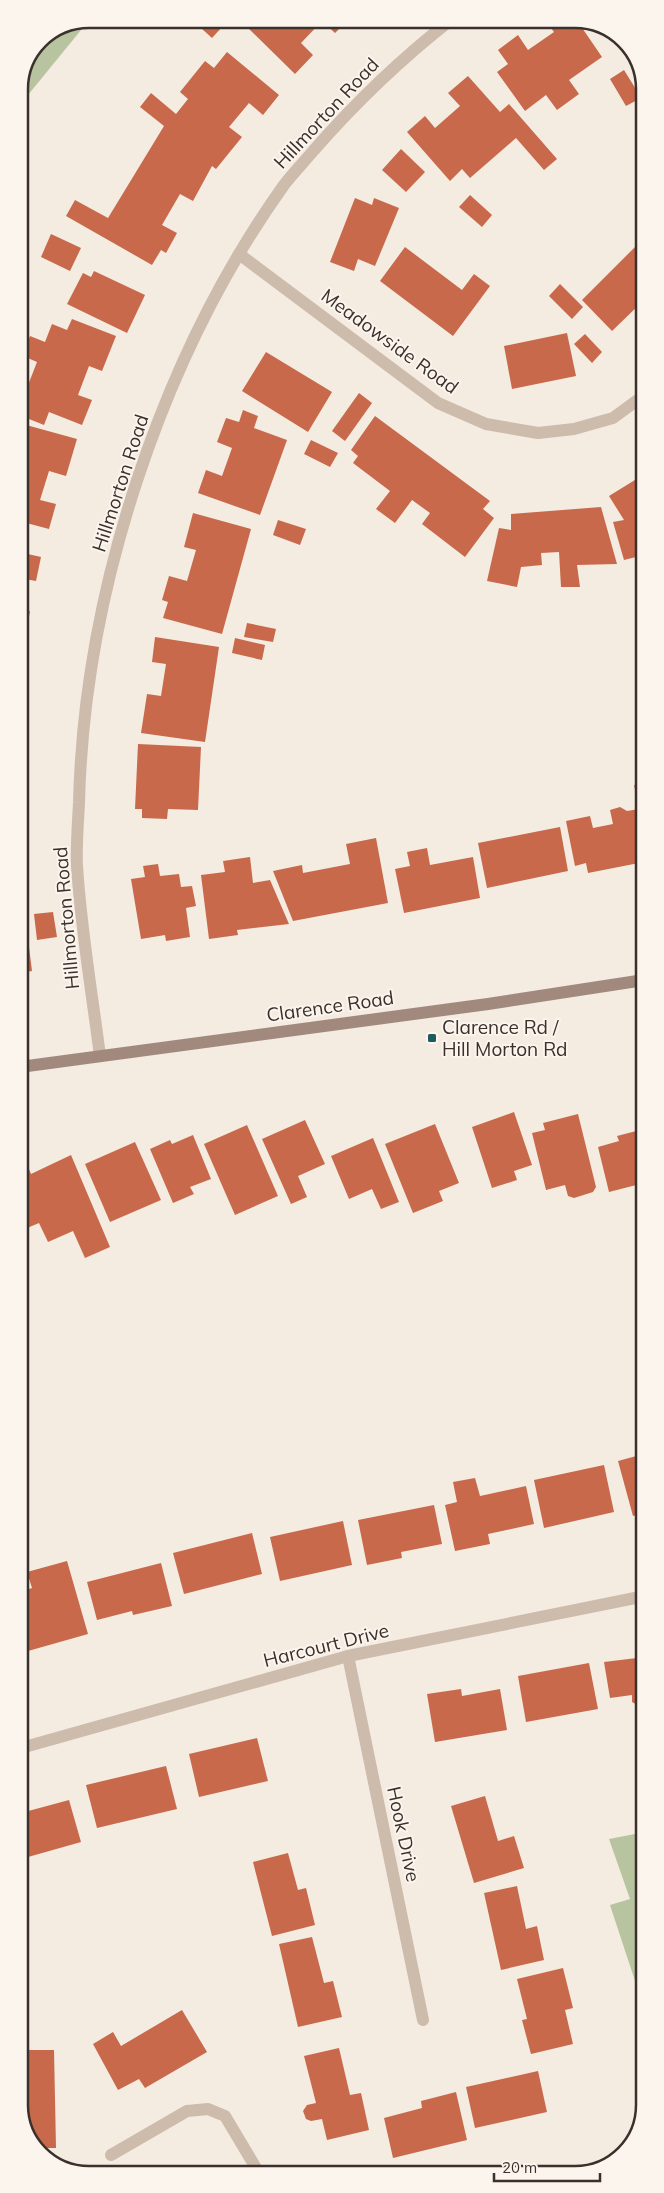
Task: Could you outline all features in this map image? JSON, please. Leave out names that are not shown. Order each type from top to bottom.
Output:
[{"type":"street","name":"Hillmorton Road","points":[[100,1056],[77,865],[80,757],[92,655],[120,535],[160,418],[204,316],[239,254],[285,184],[345,115],[422,42],[441,28]]},
{"type":"street","name":"Meadowside Road","points":[[239,254],[438,403],[486,424],[538,434],[574,429],[613,418],[636,401]]},
{"type":"street","name":"Clarence Road","points":[[27,1066],[479,1005],[636,981]]},
{"type":"street","name":"Harcourt Drive","points":[[27,1746],[348,1656],[636,1598]]},
{"type":"street","name":"Hook Drive","points":[[348,1656],[423,2020]]},
{"type":"street","points":[[111,2155],[187,2111],[208,2110],[225,2116],[254,2165]]},
{"type":"green space","points":[[83,28],[27,96],[32,65],[45,45],[65,32]]},
{"type":"green space","points":[[636,1834],[636,1984],[610,1905],[630,1899],[609,1839]]},
{"type":"building","points":[[200,27],[222,27],[212,38]]},
{"type":"building","points":[[247,27],[316,27],[301,43],[313,55],[295,74]]},
{"type":"building","points":[[329,27],[340,28],[335,33]]},
{"type":"building","points":[[551,28],[582,28],[602,57],[569,80],[579,94],[557,110],[546,95],[525,111],[497,72],[508,64],[498,50],[518,35],[528,50],[554,32]]},
{"type":"building","points":[[227,52],[279,95],[263,115],[249,103],[229,127],[242,137],[216,169],[212,166],[193,201],[180,194],[162,225],[177,233],[166,253],[161,250],[152,265],[66,216],[75,200],[108,218],[164,126],[140,107],[151,93],[176,114],[188,99],[180,92],[205,61],[214,68]]},
{"type":"building","points":[[624,70],[636,89],[636,101],[626,106],[610,79]]},
{"type":"building","points":[[468,76],[500,112],[509,104],[557,159],[544,170],[516,138],[470,178],[462,169],[450,181],[407,132],[425,116],[435,128],[460,106],[448,93]]},
{"type":"building","points":[[401,149],[425,172],[406,192],[382,170]]},
{"type":"building","points":[[470,195],[492,215],[482,227],[459,207]]},
{"type":"building","points":[[355,198],[372,205],[374,198],[399,208],[375,266],[358,259],[354,271],[330,262]]},
{"type":"building","points":[[51,234],[81,248],[70,271],[41,257]]},
{"type":"building","points":[[636,246],[636,308],[612,331],[582,300]]},
{"type":"building","points":[[405,247],[462,290],[474,274],[490,286],[453,336],[380,281]]},
{"type":"building","points":[[94,271],[145,295],[127,333],[67,304],[83,273],[91,277]]},
{"type":"building","points":[[560,284],[583,307],[572,319],[549,296]]},
{"type":"building","points":[[72,319],[116,336],[102,371],[89,366],[78,395],[92,400],[82,425],[49,412],[44,425],[27,418],[27,388],[37,362],[27,358],[27,345],[30,336],[45,342],[52,324],[67,330]]},
{"type":"building","points":[[567,333],[576,376],[512,389],[504,346]]},
{"type":"building","points":[[585,334],[602,352],[592,363],[574,344]]},
{"type":"building","points":[[266,352],[332,392],[308,432],[242,391]]},
{"type":"building","points":[[359,393],[372,403],[345,441],[332,431]]},
{"type":"building","points":[[243,410],[258,416],[254,428],[287,440],[260,515],[198,493],[206,470],[222,476],[232,448],[217,442],[226,418],[239,422]]},
{"type":"building","points":[[375,416],[490,501],[483,509],[494,518],[465,557],[422,524],[430,513],[412,500],[395,523],[376,509],[390,491],[353,463],[358,456],[351,450]]},
{"type":"building","points":[[27,425],[77,439],[66,476],[49,471],[40,500],[56,504],[49,529],[27,523]]},
{"type":"building","points":[[311,440],[338,453],[330,467],[304,454]]},
{"type":"building","points":[[636,479],[636,557],[624,560],[613,522],[624,520],[609,496]]},
{"type":"building","points":[[601,507],[617,564],[577,565],[580,587],[561,587],[559,552],[541,553],[542,565],[521,567],[517,587],[487,581],[499,528],[511,530],[511,514]]},
{"type":"building","points":[[193,513],[251,529],[222,634],[163,618],[168,602],[162,600],[169,576],[187,581],[196,550],[184,547]]},
{"type":"building","points":[[278,520],[306,529],[300,545],[273,535]]},
{"type":"building","points":[[27,554],[41,557],[36,581],[27,579]]},
{"type":"building","points":[[27,611],[30,611],[27,627]]},
{"type":"building","points":[[247,623],[276,629],[273,642],[244,637]]},
{"type":"building","points":[[155,637],[219,647],[205,742],[141,733],[147,694],[161,696],[166,664],[152,662]]},
{"type":"building","points":[[235,638],[265,645],[262,660],[232,653]]},
{"type":"building","points":[[27,666],[29,666],[27,688]]},
{"type":"building","points":[[27,730],[29,730],[27,753]]},
{"type":"building","points":[[138,744],[201,747],[198,810],[168,809],[167,819],[142,818],[142,809],[135,809]]},
{"type":"building","points":[[620,807],[627,811],[636,810],[636,864],[588,873],[586,863],[575,866],[566,821],[590,816],[593,828],[613,824],[610,810]]},
{"type":"building","points":[[560,827],[568,871],[487,888],[478,843]]},
{"type":"building","points":[[376,838],[388,903],[293,921],[273,871],[302,865],[303,873],[350,864],[346,844]]},
{"type":"building","points":[[427,848],[430,865],[473,857],[480,898],[404,913],[395,869],[410,866],[407,852]]},
{"type":"building","points":[[250,857],[253,883],[270,880],[289,924],[237,930],[238,935],[209,939],[201,875],[225,872],[223,861]]},
{"type":"building","points":[[158,864],[160,876],[179,874],[181,887],[192,886],[196,906],[186,908],[190,937],[166,941],[165,935],[141,939],[131,879],[145,877],[143,866]]},
{"type":"building","points":[[53,912],[57,937],[37,940],[34,914]]},
{"type":"building","points":[[27,931],[32,971],[27,972]]},
{"type":"building","points":[[514,1112],[532,1165],[514,1171],[517,1180],[492,1188],[472,1127]]},
{"type":"building","points":[[578,1114],[596,1187],[593,1192],[574,1198],[568,1196],[565,1185],[546,1190],[532,1133],[545,1130],[543,1123]]},
{"type":"building","points":[[305,1120],[325,1164],[298,1176],[307,1197],[291,1204],[262,1139]]},
{"type":"building","points":[[435,1124],[459,1183],[439,1191],[443,1201],[413,1213],[385,1144]]},
{"type":"building","points":[[247,1125],[278,1196],[235,1215],[204,1144]]},
{"type":"building","points":[[636,1131],[636,1185],[609,1192],[598,1147],[619,1141],[617,1136]]},
{"type":"building","points":[[193,1135],[211,1179],[190,1187],[194,1194],[173,1203],[150,1149],[170,1140],[172,1144]]},
{"type":"building","points":[[373,1138],[399,1202],[381,1209],[372,1189],[349,1199],[331,1156]]},
{"type":"building","points":[[135,1142],[161,1200],[110,1222],[85,1164]]},
{"type":"building","points":[[71,1155],[110,1247],[85,1258],[73,1231],[48,1242],[39,1223],[27,1228],[27,1164],[31,1174]]},
{"type":"building","points":[[636,1456],[636,1515],[633,1516],[618,1461]]},
{"type":"building","points":[[604,1465],[614,1512],[544,1528],[534,1480]]},
{"type":"building","points":[[475,1478],[480,1496],[526,1486],[534,1524],[488,1534],[490,1544],[455,1551],[445,1505],[457,1502],[453,1482]]},
{"type":"building","points":[[434,1505],[442,1544],[401,1552],[402,1558],[367,1565],[358,1520]]},
{"type":"building","points":[[343,1521],[352,1565],[280,1581],[270,1537]]},
{"type":"building","points":[[252,1533],[262,1574],[184,1594],[173,1553]]},
{"type":"building","points":[[67,1561],[88,1634],[27,1651],[27,1590],[32,1588],[27,1572]]},
{"type":"building","points":[[161,1563],[172,1606],[133,1615],[132,1611],[97,1620],[87,1582]]},
{"type":"building","points":[[636,1658],[636,1704],[632,1702],[632,1695],[610,1698],[604,1662]]},
{"type":"building","points":[[589,1663],[598,1709],[526,1722],[518,1676]]},
{"type":"building","points":[[461,1689],[462,1696],[500,1689],[507,1730],[435,1742],[427,1694]]},
{"type":"building","points":[[257,1738],[268,1781],[199,1797],[189,1754]]},
{"type":"building","points":[[166,1766],[177,1809],[97,1828],[86,1785]]},
{"type":"building","points":[[485,1796],[498,1841],[514,1836],[524,1868],[474,1883],[451,1806]]},
{"type":"building","points":[[69,1800],[81,1842],[27,1857],[27,1811]]},
{"type":"building","points":[[288,1853],[298,1890],[306,1888],[315,1925],[272,1936],[253,1862]]},
{"type":"building","points":[[517,1886],[526,1929],[537,1926],[544,1960],[501,1970],[484,1893]]},
{"type":"building","points":[[312,1937],[324,1983],[333,1981],[342,2017],[298,2027],[279,1944]]},
{"type":"building","points":[[563,1968],[573,2008],[565,2010],[573,2044],[531,2054],[522,2020],[527,2019],[517,1979]]},
{"type":"building","points":[[182,2010],[207,2052],[145,2088],[139,2079],[118,2090],[93,2044],[113,2032],[121,2046]]},
{"type":"building","points":[[339,2048],[350,2095],[361,2093],[369,2130],[327,2140],[322,2119],[311,2121],[306,2119],[303,2111],[307,2105],[316,2103],[304,2056]]},
{"type":"building","points":[[27,2050],[54,2050],[56,2148],[46,2148],[32,2128],[27,2105]]},
{"type":"building","points":[[538,2071],[547,2112],[475,2128],[466,2087]]},
{"type":"building","points":[[456,2092],[467,2140],[393,2158],[384,2118],[422,2108],[421,2101]]},
{"type":"place","name":"Clarence Rd / Hill Morton Rd","points":[[432,1038]]}]
